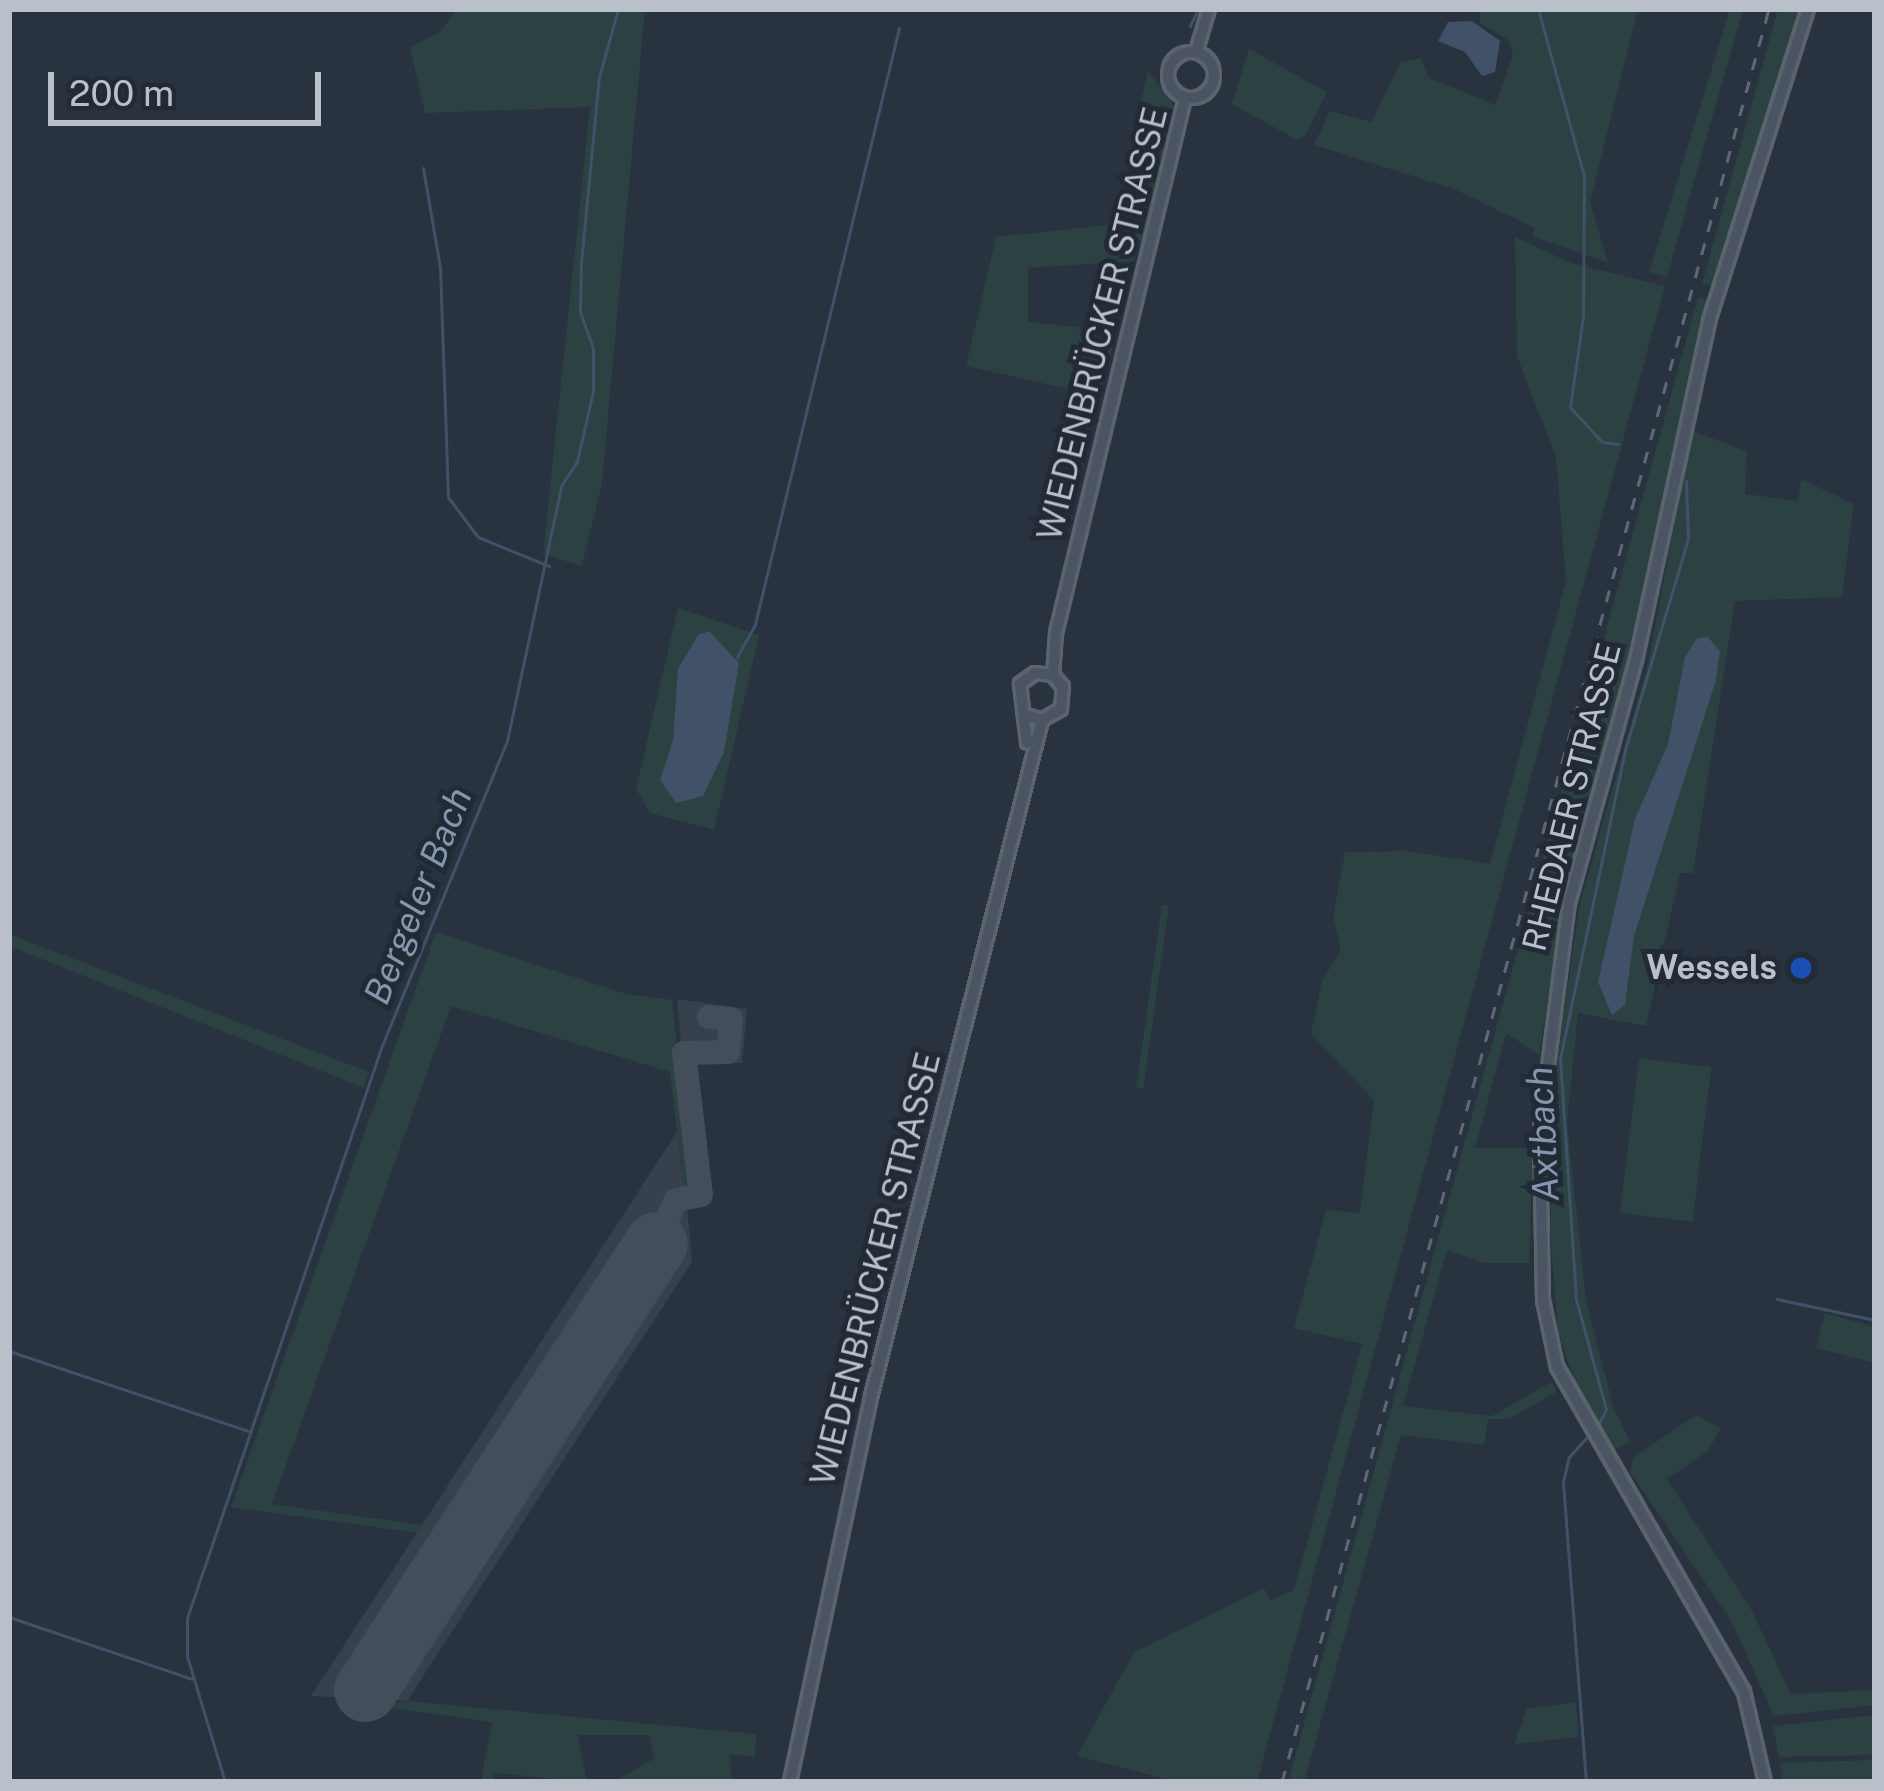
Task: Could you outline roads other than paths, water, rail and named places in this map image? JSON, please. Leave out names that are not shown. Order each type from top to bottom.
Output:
[{"type":"street","points":[[1196,52],[1209,9]]},
{"type":"street","name":"RHEDAER STRASSE","points":[[1765,1782],[1744,1692],[1582,1422],[1557,1366],[1543,1300],[1547,1039],[1569,904],[1636,660],[1679,444],[1713,308],[1808,9]]},
{"type":"street","points":[[1196,52],[1215,76],[1206,93],[1185,98],[1171,87],[1168,69],[1181,54],[1196,52]]},
{"type":"street","name":"WIEDENBRÜCKER STRASSE","points":[[1047,674],[1185,98]]},
{"type":"street","points":[[1047,674],[1064,702],[1042,720],[1024,770],[1026,715],[1018,691],[1047,674]]},
{"type":"street","points":[[1026,715],[1042,720]]},
{"type":"street","name":"WIEDENBRÜCKER STRASSE","points":[[790,1782],[860,1444],[1024,770]]},
{"type":"water","points":[[1472,21],[1500,41],[1495,72],[1482,76],[1465,52],[1438,41],[1448,22]]},
{"type":"water","points":[[709,631],[739,663],[724,752],[703,796],[676,803],[660,780],[673,740],[678,669],[698,635]]},
{"type":"water","points":[[1708,637],[1720,651],[1716,680],[1634,936],[1625,1005],[1612,1015],[1598,982],[1635,819],[1668,744],[1685,657],[1697,638]]},
{"type":"waterway","name":"Bergeler Bach","points":[[225,1782],[187,1656],[187,1618],[381,1048],[507,741],[561,486],[577,461],[593,391],[593,348],[580,312],[581,263],[599,77],[618,9]]},
{"type":"waterway","points":[[1190,26],[1198,9]]},
{"type":"waterway","name":"Axtbach","points":[[1538,9],[1584,176],[1583,317],[1570,407],[1602,442],[1618,444]]},
{"type":"waterway","points":[[737,657],[755,624],[899,28]]},
{"type":"waterway","points":[[423,168],[440,267],[448,497],[478,537],[549,566]]},
{"type":"waterway","name":"Axtbach","points":[[1597,1427],[1606,1409],[1576,1299],[1560,1059],[1625,750],[1688,538],[1686,481]]},
{"type":"waterway","points":[[1777,1299],[1875,1320]]},
{"type":"waterway","points":[[9,1351],[251,1432]]},
{"type":"waterway","name":"Axtbach","points":[[1586,1782],[1563,1482],[1569,1457],[1590,1434]]},
{"type":"waterway","points":[[9,1617],[192,1679]]},
{"type":"railway","points":[[1282,1782],[1769,9]]},
{"type":"place","name":"Wessels","points":[[1801,968]]}]
